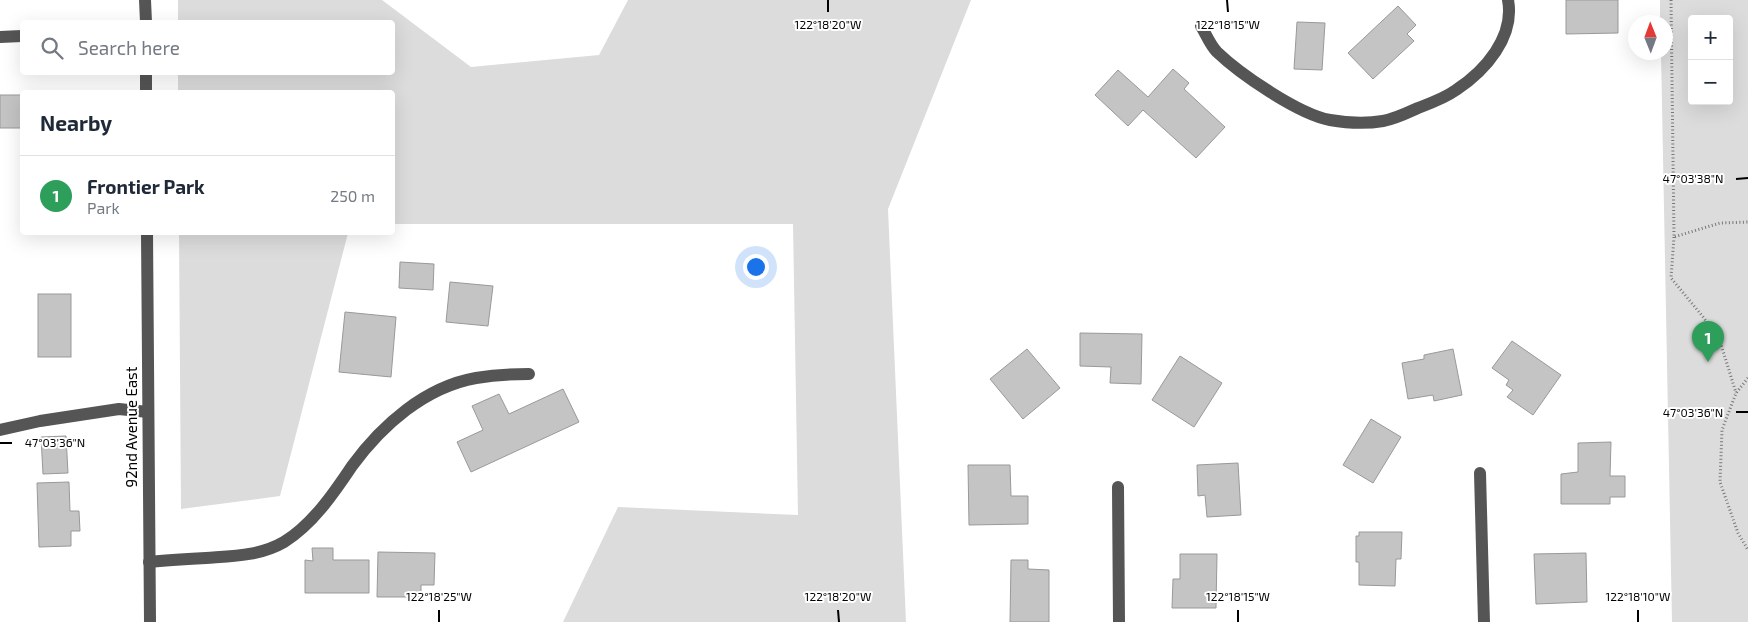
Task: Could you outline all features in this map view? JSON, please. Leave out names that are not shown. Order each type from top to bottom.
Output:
[{"type":"street","points":[[145,0],[146,20]]},
{"type":"street","points":[[1201,26],[1216,51],[1275,95],[1295,106],[1328,119],[1355,123],[1384,121],[1420,108],[1456,90],[1486,65],[1498,50],[1504,35],[1509,16],[1508,0]]},
{"type":"street","points":[[0,37],[20,36]]},
{"type":"street","points":[[146,75],[146,90]]},
{"type":"street","name":"92nd Avenue East","points":[[147,235],[150,622]]},
{"type":"street","points":[[149,562],[251,555],[284,542],[314,517],[362,452],[399,416],[424,398],[446,386],[475,378],[530,374]]},
{"type":"street","points":[[0,430],[40,421],[119,409],[148,412]]},
{"type":"street","points":[[1480,473],[1484,622]]},
{"type":"street","points":[[1118,487],[1119,622]]},
{"type":"path","points":[[1671,0],[1674,237],[1670,278],[1704,318],[1720,341],[1736,393]]},
{"type":"path","points":[[1674,237],[1720,223],[1748,222]]},
{"type":"path","points":[[1748,378],[1736,393],[1722,430],[1720,482],[1738,533],[1748,550]]},
{"type":"shaded area","points":[[178,0],[382,0],[471,67],[599,55],[628,0],[971,0],[888,209],[906,622],[563,622],[618,507],[798,515],[793,224],[395,224],[395,90],[178,90],[178,75],[395,75],[395,20],[178,20]]},
{"type":"shaded area","points":[[1660,0],[1748,0],[1748,622],[1672,622],[1661,60],[1673,60],[1673,15],[1660,15]]},
{"type":"shaded area","points":[[179,235],[347,235],[280,496],[181,509]]},
{"type":"building","points":[[1566,0],[1618,0],[1618,33],[1566,34]]},
{"type":"building","points":[[1398,6],[1416,25],[1407,34],[1414,41],[1373,79],[1348,53]]},
{"type":"building","points":[[1297,22],[1325,23],[1322,70],[1294,69]]},
{"type":"building","points":[[1173,69],[1189,83],[1184,89],[1225,127],[1196,158],[1143,110],[1128,126],[1095,95],[1118,70],[1148,97]]},
{"type":"building","points":[[0,95],[20,95],[20,128],[0,128]]},
{"type":"building","points":[[400,262],[434,264],[433,290],[399,288]]},
{"type":"building","points":[[450,282],[493,286],[488,326],[446,322]]},
{"type":"building","points":[[38,294],[71,294],[71,357],[38,357]]},
{"type":"building","points":[[345,312],[396,317],[391,377],[339,372]]},
{"type":"building","points":[[1080,333],[1142,334],[1141,384],[1110,383],[1111,367],[1080,366]]},
{"type":"building","points":[[1512,341],[1561,375],[1533,415],[1507,397],[1513,390],[1506,385],[1509,380],[1492,368]]},
{"type":"building","points":[[1027,349],[1060,388],[1023,419],[990,379]]},
{"type":"building","points":[[1453,349],[1462,395],[1434,401],[1433,395],[1408,399],[1402,363],[1424,359],[1424,355]]},
{"type":"building","points":[[1180,356],[1222,383],[1194,427],[1152,400]]},
{"type":"building","points":[[563,389],[579,422],[471,472],[457,442],[483,430],[472,406],[499,394],[509,414]]},
{"type":"building","points":[[1371,419],[1401,437],[1373,483],[1343,465]]},
{"type":"building","points":[[66,436],[68,473],[43,474],[41,437]]},
{"type":"building","points":[[1611,442],[1610,476],[1625,476],[1625,497],[1610,497],[1610,504],[1561,504],[1561,474],[1578,472],[1578,443]]},
{"type":"building","points":[[1238,463],[1241,515],[1207,517],[1205,495],[1198,496],[1197,465]]},
{"type":"building","points":[[968,465],[1010,465],[1011,496],[1028,496],[1028,524],[969,525]]},
{"type":"building","points":[[69,482],[70,511],[79,511],[80,531],[71,531],[71,546],[39,547],[37,483]]},
{"type":"building","points":[[1359,532],[1402,532],[1401,559],[1396,559],[1395,586],[1359,585],[1359,562],[1356,562],[1356,536],[1359,536]]},
{"type":"building","points":[[312,548],[333,548],[333,560],[369,560],[369,593],[305,593],[305,560],[313,561]]},
{"type":"building","points":[[378,552],[435,553],[434,585],[421,585],[421,597],[377,597]]},
{"type":"building","points":[[1586,553],[1587,602],[1536,604],[1534,554]]},
{"type":"building","points":[[1180,554],[1217,554],[1216,608],[1172,608],[1173,579],[1180,579]]},
{"type":"building","points":[[1011,560],[1028,560],[1028,569],[1049,570],[1049,622],[1010,622]]},
{"type":"place","name":"Frontier Park","points":[[1708,362]]}]
